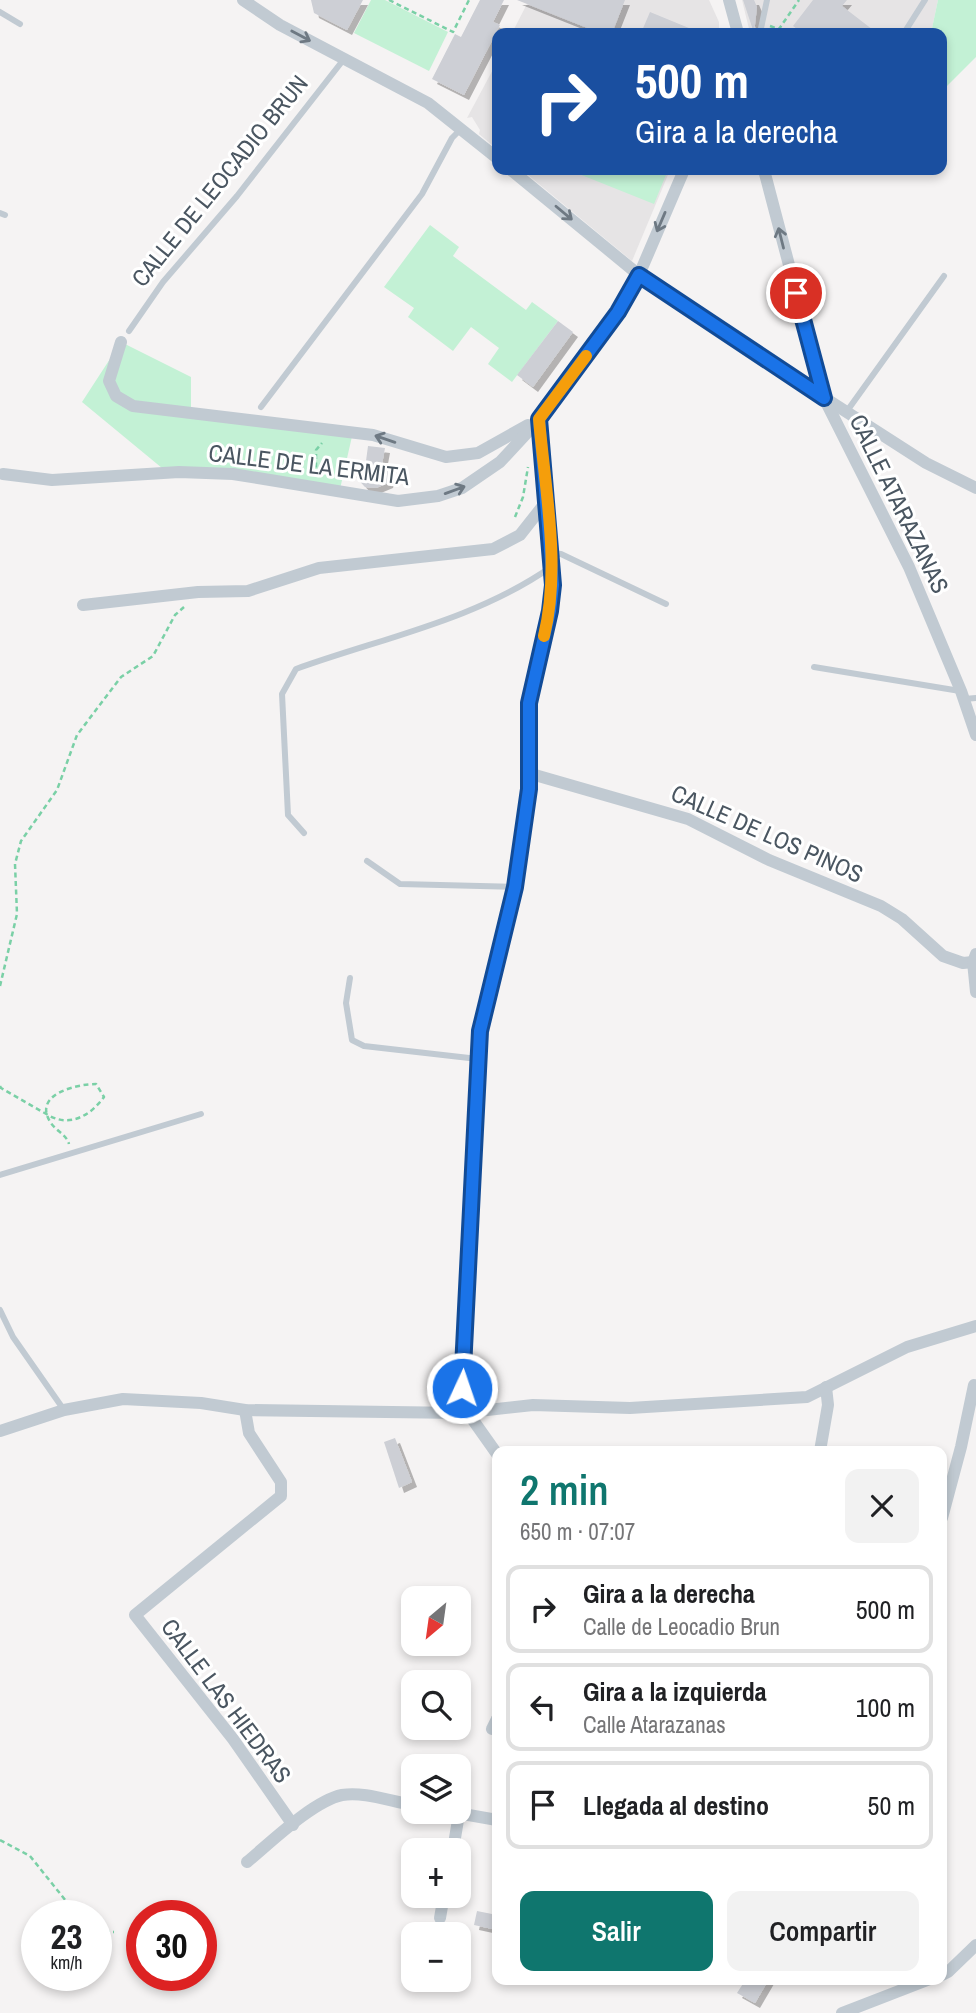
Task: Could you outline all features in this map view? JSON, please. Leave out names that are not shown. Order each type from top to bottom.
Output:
[{"type":"street","name":"CALLE DE LEOCADIO BRUN","points":[[243,0],[280,25],[428,103],[492,154]]},
{"type":"street","points":[[729,0],[737,28]]},
{"type":"street","points":[[517,175],[639,275],[846,413],[926,463],[976,488]]},
{"type":"street","name":"CALLE DE LA ERMITA","points":[[3,474],[52,480],[179,472],[233,474],[340,489],[398,501],[450,492],[486,474],[539,419],[618,312],[639,275],[682,175]]},
{"type":"street","name":"CALLE ATARAZANAS","points":[[765,175],[824,398],[904,556],[967,696],[976,735]]},
{"type":"street","name":"CALLE DE LA ERMITA","points":[[121,342],[109,381],[122,402],[170,412],[373,435],[432,455],[457,457],[478,453],[539,419]]},
{"type":"street","points":[[492,1448],[465,1413],[480,1031],[515,887],[528,801],[529,703],[550,611],[552,559],[539,419]]},
{"type":"street","points":[[83,606],[198,592],[248,591],[319,568],[493,549],[520,535],[546,502]]},
{"type":"street","name":"CALLE DE LOS PINOS","points":[[528,773],[688,819],[769,860],[880,906],[902,919],[943,957],[963,963],[975,958]]},
{"type":"street","points":[[975,958],[976,992]]},
{"type":"street","points":[[0,1431],[64,1410],[123,1399],[201,1403],[244,1410],[465,1413],[533,1405],[630,1408],[807,1397],[907,1347],[976,1325]]},
{"type":"street","points":[[947,1499],[975,1383]]},
{"type":"street","points":[[821,1446],[828,1405],[826,1387]]},
{"type":"street","name":"CALLE LAS HIEDRAS","points":[[244,1410],[249,1433],[281,1482],[281,1496],[135,1615],[233,1739],[293,1825]]},
{"type":"street","points":[[247,1861],[293,1825],[342,1795],[401,1803]]},
{"type":"street","points":[[471,1816],[492,1819]]},
{"type":"street","points":[[440,1918],[442,1908]]},
{"type":"street","points":[[947,1972],[976,1945]]},
{"type":"street","points":[[842,2013],[914,1985]]},
{"type":"lane","points":[[762,28],[767,0]]},
{"type":"lane","points":[[907,28],[925,0]]},
{"type":"lane","points":[[0,12],[20,24]]},
{"type":"lane","name":"CALLE DE LEOCADIO BRUN","points":[[129,331],[163,282],[237,196],[344,59]]},
{"type":"lane","points":[[261,407],[422,194],[453,138],[461,129]]},
{"type":"lane","points":[[846,413],[944,276]]},
{"type":"lane","points":[[304,833],[288,814],[282,694],[296,669],[447,619],[525,585],[561,554],[666,604]]},
{"type":"lane","points":[[814,667],[967,696]]},
{"type":"lane","points":[[367,861],[400,884],[515,887]]},
{"type":"lane","points":[[350,978],[346,1003],[352,1040],[364,1046],[480,1060]]},
{"type":"lane","points":[[0,1175],[201,1114]]},
{"type":"lane","points":[[0,1310],[13,1337],[64,1410]]},
{"type":"path","points":[[389,0],[453,32],[469,0]]},
{"type":"path","points":[[780,28],[799,0]]},
{"type":"path","points":[[764,23],[776,28]]},
{"type":"path","points":[[334,430],[316,450],[316,469],[340,489]]},
{"type":"path","points":[[513,523],[523,497],[527,462]]},
{"type":"path","points":[[0,986],[17,914],[15,864],[21,841],[57,790],[77,735],[121,677],[153,656],[175,615],[198,592]]},
{"type":"path","points":[[0,1086],[48,1115],[73,1121],[95,1110],[104,1097],[96,1084],[77,1084],[58,1091],[50,1102],[48,1115],[51,1123],[67,1138],[72,1153]]},
{"type":"path","points":[[0,1840],[30,1856],[65,1900]]},
{"type":"shaded area","points":[[529,0],[709,0],[719,22],[719,28],[515,28]]},
{"type":"shaded area","points":[[742,0],[938,0],[932,28],[749,28]]},
{"type":"shaded area","points":[[492,71],[492,145],[479,134],[480,130],[472,117],[467,118]]},
{"type":"shaded area","points":[[528,175],[668,175],[632,261]]},
{"type":"green space","points":[[371,0],[385,0],[448,32],[429,71],[354,33]]},
{"type":"green space","points":[[938,0],[976,0],[976,57],[947,86],[947,28],[932,28]]},
{"type":"green space","points":[[582,175],[666,175],[654,204]]},
{"type":"green space","points":[[430,225],[459,247],[453,256],[526,310],[532,302],[558,321],[512,382],[488,364],[499,348],[471,327],[453,351],[408,317],[414,308],[384,287]]},
{"type":"green space","points":[[121,342],[191,377],[191,415],[353,432],[340,489],[168,473],[82,402]]},
{"type":"building","points":[[311,0],[363,0],[347,30],[314,13]]},
{"type":"building","points":[[480,0],[504,0],[493,22],[500,25],[498,28],[492,28],[492,41],[464,95],[432,79],[455,34],[461,37]]},
{"type":"building","points":[[517,0],[625,0],[614,28],[587,28]]},
{"type":"building","points":[[743,0],[754,0],[757,7],[755,28]]},
{"type":"building","points":[[813,0],[847,0],[842,6],[871,28],[796,28],[793,26]]},
{"type":"building","points":[[650,12],[689,28],[643,28]]},
{"type":"building","points":[[558,321],[573,332],[533,387],[517,375]]},
{"type":"building","points":[[368,446],[385,448],[382,464],[391,474],[388,483],[376,488],[365,487],[353,474],[356,466],[366,461]]},
{"type":"building","points":[[395,1438],[412,1482],[399,1488],[384,1442]]},
{"type":"building","points":[[477,1911],[492,1914],[492,1929],[474,1925]]},
{"type":"building","points":[[742,1985],[766,1985],[755,2003],[737,1993]]},
{"type":"slow traffic","points":[[544,636],[553,585],[539,419],[586,356]]},
{"type":"route","points":[[462,1388],[480,1031],[515,887],[529,789],[529,703],[550,611],[553,585],[539,419],[618,312],[639,275],[683,307],[824,398],[796,293]]}]
